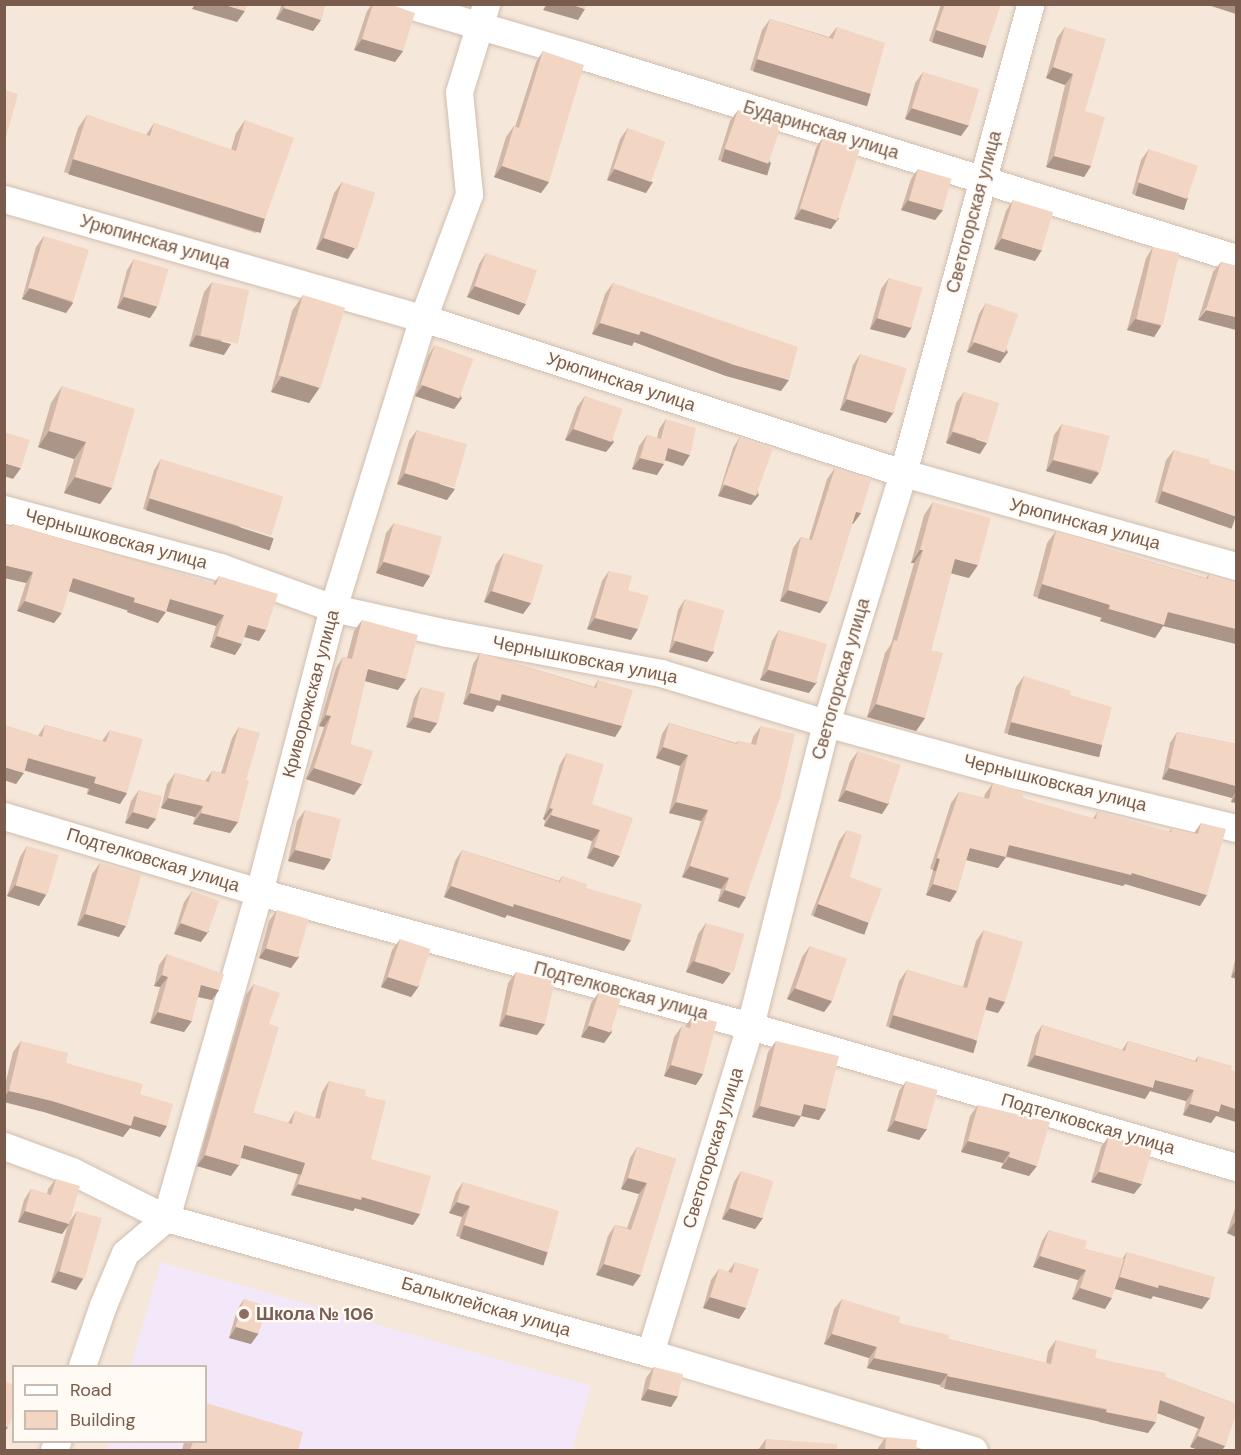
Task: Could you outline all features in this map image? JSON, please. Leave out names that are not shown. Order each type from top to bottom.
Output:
[{"type":"street","name":"Бударинская улица","points":[[406,4],[482,16],[594,59],[1236,258]]},
{"type":"street","name":"Светогорская улица","points":[[650,1353],[750,1026],[826,723],[903,473],[1030,4]]},
{"type":"street","name":"Криворожская улица","points":[[166,1218],[259,892],[333,608],[423,318],[469,194],[459,92],[482,16]]},
{"type":"street","name":"Урюпинская улица","points":[[4,199],[423,318],[903,473],[1236,566]]},
{"type":"street","name":"Чернышковская улица","points":[[4,509],[220,567],[333,608],[447,633],[661,673],[826,723],[1013,774],[1236,828]]},
{"type":"street","name":"Подтелковская улица","points":[[4,816],[259,892],[750,1026],[1236,1167]]},
{"type":"street","name":"Балыклейская улица","points":[[4,1146],[72,1171],[166,1218],[650,1353],[974,1450]]},
{"type":"street","points":[[82,1365],[103,1305],[125,1253],[166,1218]]},
{"type":"shaded area","points":[[5,5],[1236,5],[1236,1450],[5,1450]]},
{"type":"shaded area","name":"Школа № 106","points":[[161,1262],[591,1386],[572,1450],[106,1450],[109,1443],[207,1443],[207,1365],[131,1365]]},
{"type":"building","points":[[222,4],[247,4],[245,11]]},
{"type":"building","points":[[285,4],[325,4],[321,20],[284,8]]},
{"type":"building","points":[[373,4],[389,4],[415,13],[403,51],[362,39]]},
{"type":"building","points":[[570,4],[587,4],[585,9]]},
{"type":"building","points":[[945,4],[1001,4],[987,46],[936,30]]},
{"type":"building","points":[[770,19],[833,39],[837,27],[885,43],[871,94],[757,59]]},
{"type":"building","points":[[1065,27],[1106,39],[1085,111],[1105,117],[1091,166],[1054,156],[1073,74],[1053,67]]},
{"type":"building","points":[[543,51],[584,65],[549,182],[502,166],[514,126],[519,128]]},
{"type":"building","points":[[923,72],[979,89],[968,126],[912,108]]},
{"type":"building","points":[[4,90],[18,94],[5,141],[4,141]]},
{"type":"building","points":[[738,110],[781,125],[768,164],[725,149]]},
{"type":"building","points":[[87,115],[150,136],[154,123],[236,151],[245,120],[294,138],[265,219],[73,159]]},
{"type":"building","points":[[628,128],[666,142],[651,182],[613,168]]},
{"type":"building","points":[[823,137],[860,149],[837,220],[800,208]]},
{"type":"building","points":[[1149,149],[1198,166],[1187,199],[1138,182]]},
{"type":"building","points":[[918,169],[952,179],[943,210],[909,201]]},
{"type":"building","points":[[342,182],[375,193],[357,249],[324,238]]},
{"type":"building","points":[[1013,200],[1053,212],[1041,251],[1001,238]]},
{"type":"building","points":[[44,236],[89,250],[73,301],[28,288]]},
{"type":"building","points":[[1153,247],[1179,253],[1163,325],[1136,319]]},
{"type":"building","points":[[486,253],[537,271],[526,304],[475,286]]},
{"type":"building","points":[[134,259],[169,269],[158,306],[123,296]]},
{"type":"building","points":[[1221,262],[1236,266],[1236,317],[1206,310]]},
{"type":"building","points":[[889,278],[923,288],[911,328],[877,318]]},
{"type":"building","points":[[212,282],[249,290],[238,344],[201,336]]},
{"type":"building","points":[[613,283],[798,347],[789,380],[734,365],[641,331],[639,335],[600,323]]},
{"type":"building","points":[[303,295],[345,308],[321,388],[278,375]]},
{"type":"building","points":[[986,303],[1018,314],[1005,353],[973,342]]},
{"type":"building","points":[[435,345],[474,359],[459,398],[421,384]]},
{"type":"building","points":[[860,354],[907,368],[893,413],[846,399]]},
{"type":"building","points":[[62,386],[135,409],[112,488],[75,477],[86,442],[49,431]]},
{"type":"building","points":[[964,392],[999,403],[987,442],[952,431]]},
{"type":"building","points":[[585,396],[623,409],[611,442],[574,429]]},
{"type":"building","points":[[666,419],[696,428],[690,455],[668,448],[664,464],[640,458],[647,435],[661,439]]},
{"type":"building","points":[[1062,424],[1110,436],[1101,472],[1053,460]]},
{"type":"building","points":[[417,430],[467,444],[455,488],[405,473]]},
{"type":"building","points":[[4,432],[30,440],[21,468],[4,463]]},
{"type":"building","points":[[740,437],[773,449],[756,496],[723,484]]},
{"type":"building","points":[[1174,450],[1210,460],[1209,463],[1236,471],[1236,516],[1162,491]]},
{"type":"building","points":[[161,459],[283,496],[271,536],[149,498]]},
{"type":"building","points":[[835,468],[871,480],[861,513],[856,512],[828,602],[788,590],[801,537],[812,540]]},
{"type":"building","points":[[933,502],[991,518],[978,565],[955,559],[931,650],[943,653],[925,718],[876,704],[923,550],[920,550]]},
{"type":"building","points":[[394,523],[442,537],[431,575],[383,561]]},
{"type":"building","points":[[4,524],[12,527],[12,524],[216,585],[219,576],[278,594],[266,630],[248,625],[242,644],[217,636],[224,615],[170,599],[166,612],[134,602],[135,598],[73,578],[62,613],[25,601],[33,572],[4,565]]},
{"type":"building","points":[[1056,531],[1208,579],[1209,574],[1236,582],[1236,629],[1168,612],[1164,625],[1109,609],[1110,605],[1042,584]]},
{"type":"building","points":[[504,553],[543,565],[532,603],[492,591]]},
{"type":"building","points":[[609,571],[632,576],[628,590],[649,596],[638,629],[595,618]]},
{"type":"building","points":[[685,599],[724,610],[713,652],[673,640]]},
{"type":"building","points":[[362,620],[418,635],[406,679],[368,669],[350,744],[373,751],[362,784],[314,768],[331,716],[326,715],[343,657],[352,659]]},
{"type":"building","points":[[779,630],[827,644],[816,683],[768,669]]},
{"type":"building","points":[[480,653],[596,688],[598,680],[633,690],[622,726],[502,694],[500,701],[470,693]]},
{"type":"building","points":[[1024,676],[1071,691],[1070,695],[1112,707],[1102,745],[1011,722]]},
{"type":"building","points":[[421,687],[445,693],[438,723],[414,717]]},
{"type":"building","points":[[669,723],[737,744],[738,741],[756,745],[761,726],[795,734],[780,798],[746,897],[725,890],[729,878],[690,866],[708,810],[676,802],[688,755],[663,747]]},
{"type":"building","points":[[4,725],[42,737],[45,725],[106,742],[110,730],[143,739],[127,793],[94,783],[96,777],[28,758],[24,773],[4,767]]},
{"type":"building","points":[[239,727],[260,733],[246,780],[249,781],[238,822],[201,813],[203,806],[168,798],[175,773],[209,782],[212,771],[225,774]]},
{"type":"building","points":[[1177,732],[1236,744],[1236,786],[1169,768]]},
{"type":"building","points":[[858,751],[901,765],[888,804],[845,790]]},
{"type":"building","points":[[567,753],[604,764],[592,804],[633,818],[620,856],[594,847],[600,830],[551,815],[553,809],[550,808]]},
{"type":"building","points":[[993,783],[1024,792],[1022,798],[1096,819],[1097,812],[1171,832],[1172,828],[1198,834],[1201,823],[1226,829],[1207,895],[1132,873],[1131,875],[1009,845],[1006,857],[970,848],[957,891],[933,884],[940,859],[937,858],[959,792],[989,799]]},
{"type":"building","points":[[139,790],[162,796],[156,818],[133,812]]},
{"type":"building","points":[[305,810],[341,819],[331,859],[295,850]]},
{"type":"building","points":[[847,830],[862,835],[850,877],[882,889],[869,923],[818,904]]},
{"type":"building","points":[[27,846],[59,855],[47,895],[16,885]]},
{"type":"building","points":[[462,850],[560,882],[562,876],[587,884],[586,888],[642,904],[631,940],[514,904],[513,907],[451,886]]},
{"type":"building","points":[[100,863],[141,875],[127,926],[85,914]]},
{"type":"building","points":[[192,891],[219,901],[208,933],[180,923]]},
{"type":"building","points":[[277,910],[309,919],[298,958],[266,948]]},
{"type":"building","points":[[706,923],[744,934],[733,972],[695,961]]},
{"type":"building","points":[[984,930],[1023,942],[1005,1002],[989,997],[977,1040],[893,1015],[907,970],[967,988]]},
{"type":"building","points":[[400,939],[430,949],[418,987],[388,977]]},
{"type":"building","points":[[810,946],[847,959],[832,1001],[795,989]]},
{"type":"building","points":[[167,954],[224,974],[219,990],[201,985],[192,1021],[158,1012],[168,977],[162,975]]},
{"type":"building","points":[[516,972],[555,981],[545,1024],[506,1015]]},
{"type":"building","points":[[254,984],[280,993],[269,1024],[279,1027],[253,1113],[292,1124],[295,1111],[320,1119],[329,1081],[366,1090],[365,1096],[386,1101],[371,1159],[431,1176],[420,1214],[362,1197],[361,1200],[298,1184],[305,1163],[244,1145],[239,1165],[205,1155]]},
{"type":"building","points":[[599,992],[621,999],[610,1032],[588,1025]]},
{"type":"building","points":[[693,1015],[717,1022],[703,1074],[671,1065],[682,1026],[690,1028]]},
{"type":"building","points":[[1042,1025],[1125,1051],[1128,1041],[1197,1062],[1198,1056],[1232,1066],[1231,1070],[1236,1071],[1236,1109],[1221,1104],[1219,1112],[1190,1104],[1194,1090],[1155,1080],[1153,1088],[1035,1055]]},
{"type":"building","points":[[21,1041],[68,1053],[66,1063],[143,1084],[140,1094],[173,1104],[167,1126],[134,1116],[131,1126],[52,1101],[9,1091]]},
{"type":"building","points":[[776,1041],[839,1056],[826,1109],[804,1104],[801,1116],[760,1106]]},
{"type":"building","points":[[906,1081],[938,1090],[926,1130],[895,1120]]},
{"type":"building","points":[[978,1105],[1050,1122],[1037,1166],[1009,1157],[1010,1152],[968,1141]]},
{"type":"building","points":[[1109,1136],[1152,1148],[1142,1184],[1099,1172]]},
{"type":"building","points":[[637,1147],[676,1159],[641,1275],[604,1264],[615,1225],[631,1230],[647,1183],[628,1178]]},
{"type":"building","points":[[741,1171],[774,1181],[762,1218],[730,1208]]},
{"type":"building","points":[[56,1179],[80,1186],[69,1224],[25,1211],[31,1189],[51,1195]]},
{"type":"building","points":[[463,1182],[559,1211],[548,1252],[464,1225],[470,1206],[457,1202]]},
{"type":"building","points":[[77,1211],[102,1218],[85,1279],[60,1272]]},
{"type":"building","points":[[1049,1230],[1087,1241],[1085,1249],[1124,1259],[1112,1298],[1080,1288],[1086,1270],[1040,1256]]},
{"type":"building","points":[[1127,1252],[1215,1277],[1210,1298],[1159,1285],[1158,1288],[1120,1277]]},
{"type":"building","points":[[735,1262],[759,1269],[746,1308],[710,1297],[719,1269],[732,1273]]},
{"type":"building","points":[[244,1299],[267,1306],[258,1334],[236,1327]]},
{"type":"building","points":[[842,1299],[900,1317],[899,1323],[949,1335],[948,1339],[1051,1364],[1056,1340],[1097,1350],[1095,1358],[1166,1373],[1165,1377],[1236,1404],[1236,1415],[1225,1446],[1198,1436],[1205,1417],[1160,1400],[1156,1422],[1106,1412],[1107,1409],[947,1376],[948,1374],[874,1358],[877,1347],[832,1334]]},
{"type":"building","points":[[654,1367],[683,1374],[678,1397],[648,1389]]},
{"type":"building","points":[[4,1381],[12,1384],[12,1418],[8,1427],[4,1426]]},
{"type":"building","points":[[207,1403],[303,1432],[298,1450],[190,1450],[193,1443],[207,1443]]},
{"type":"building","points":[[886,1437],[917,1440],[916,1450],[885,1450]]},
{"type":"building","points":[[766,1439],[837,1444],[837,1450],[765,1450]]},
{"type":"place","name":"Школа № 106","points":[[244,1314]]}]
